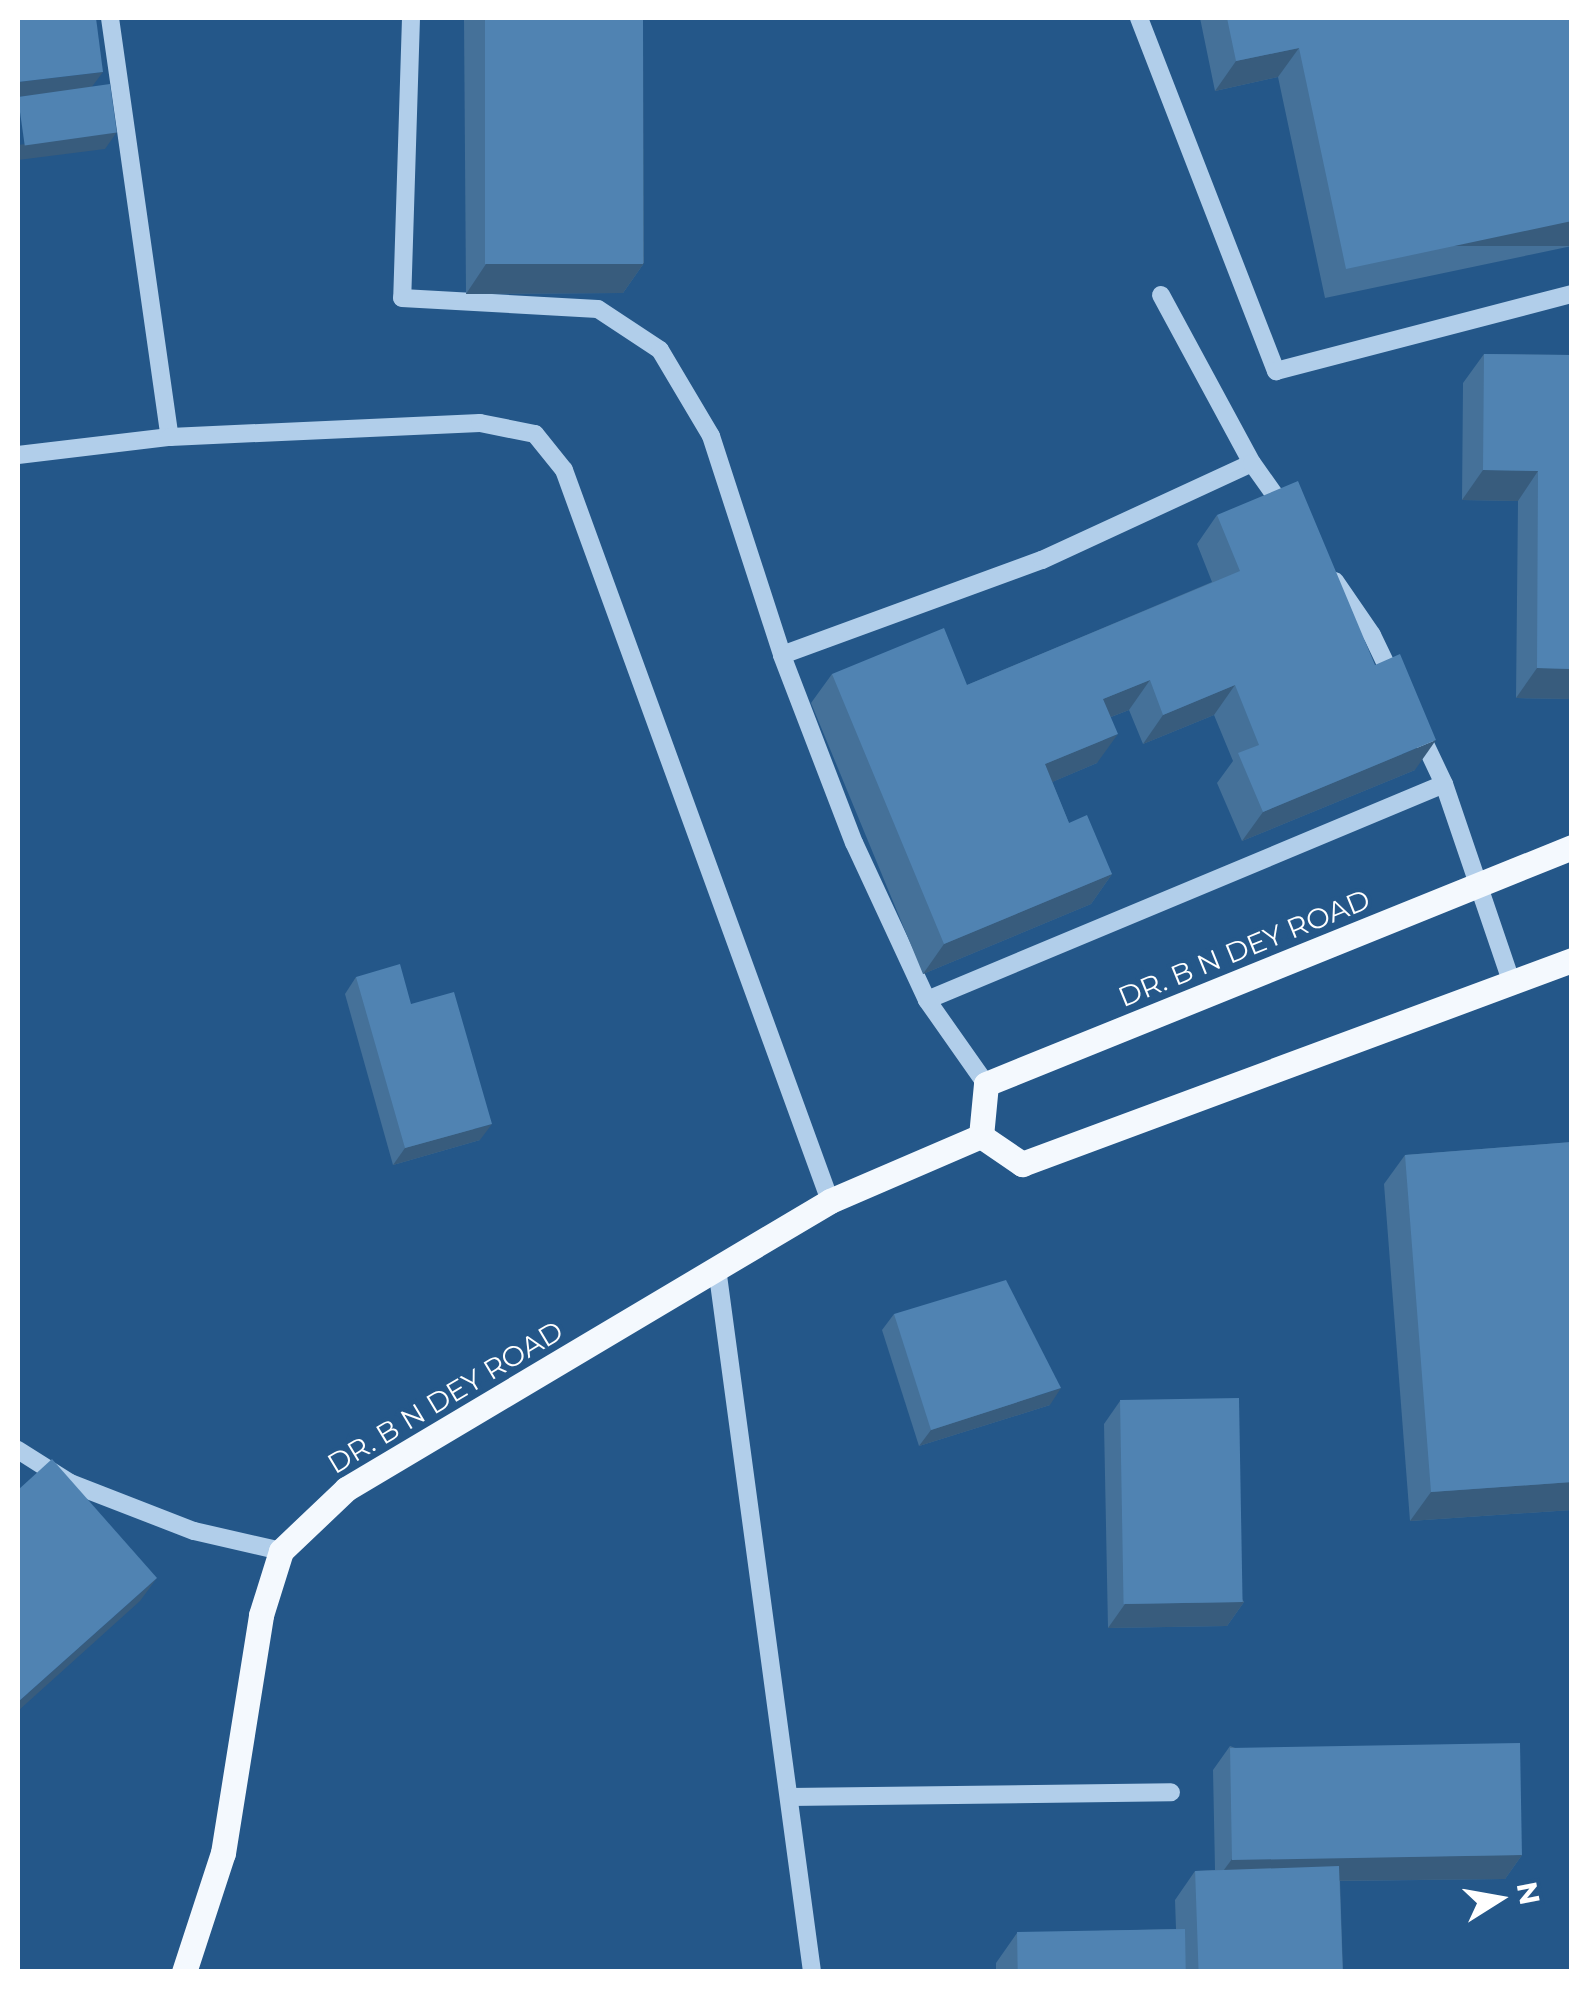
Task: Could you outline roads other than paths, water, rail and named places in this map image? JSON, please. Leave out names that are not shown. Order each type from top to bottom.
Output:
[{"type":"main road","name":"DR. B N DEY ROAD","points":[[986,1084],[1572,847]]},
{"type":"main road","points":[[986,1084],[981,1136],[1022,1164],[1572,960]]},
{"type":"main road","name":"DR. B N DEY ROAD","points":[[280,1551],[346,1489],[830,1201],[981,1136]]},
{"type":"main road","points":[[184,1972],[223,1853],[261,1615],[280,1551]]},
{"type":"street","points":[[110,18],[170,437]]},
{"type":"street","points":[[411,18],[402,298],[598,309],[660,350],[712,436],[782,655],[854,843],[927,1000],[986,1084]]},
{"type":"street","points":[[1139,18],[1276,370],[1572,294]]},
{"type":"street","points":[[1162,295],[1252,463],[1296,526]]},
{"type":"street","points":[[18,455],[170,437],[480,423],[535,434],[564,470],[830,1201]]},
{"type":"street","points":[[782,655],[1042,560],[1252,463]]},
{"type":"street","points":[[1318,557],[1372,635],[1444,784],[1511,982]]},
{"type":"street","points":[[927,1000],[1444,784]]},
{"type":"street","points":[[717,1268],[812,1972]]},
{"type":"street","points":[[18,1450],[70,1483],[194,1531],[280,1551]]},
{"type":"street","points":[[790,1797],[1171,1792]]}]
